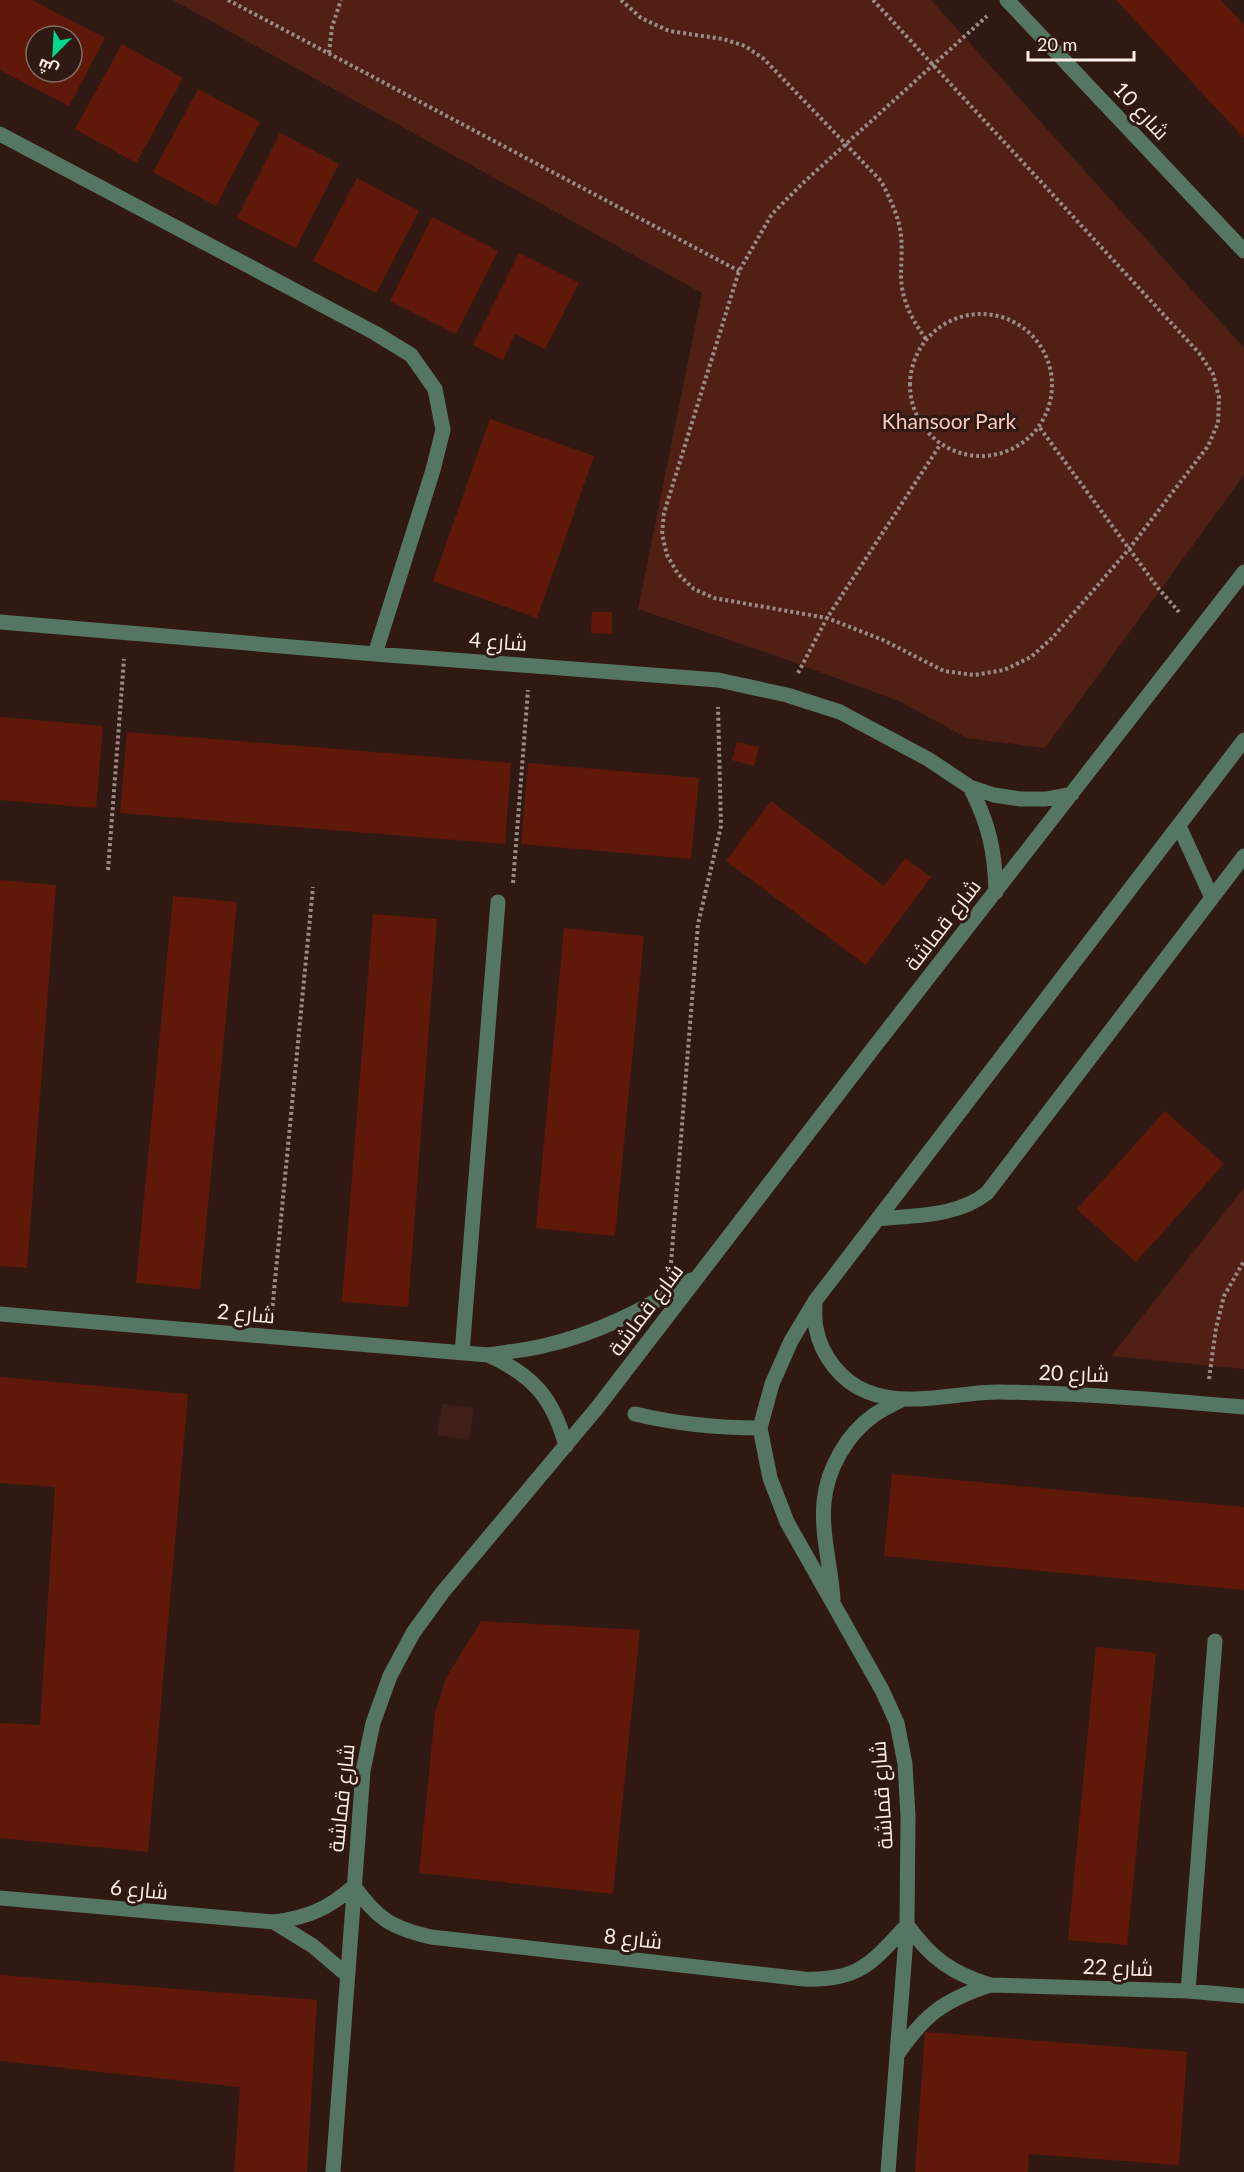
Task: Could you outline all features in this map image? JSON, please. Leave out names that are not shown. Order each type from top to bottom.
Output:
[{"type":"street","name":"شارع 10","points":[[1007,0],[1244,251]]},
{"type":"street","points":[[0,134],[375,333],[411,355],[435,389],[443,430],[433,470],[375,654]]},
{"type":"street","name":"شارع قماشة","points":[[333,2172],[363,1772],[373,1723],[390,1676],[413,1633],[442,1593],[597,1408],[1244,572]]},
{"type":"street","name":"شارع 4","points":[[0,622],[718,680],[787,695],[840,712],[885,734],[970,787],[994,795],[1020,799],[1072,794]]},
{"type":"street","name":"شارع قماشة","points":[[888,2172],[907,1925],[905,1764],[897,1723],[858,1646],[787,1522],[770,1478],[760,1428],[772,1384],[791,1341],[815,1301],[1244,740]]},
{"type":"street","points":[[970,787],[991,838],[996,892]]},
{"type":"street","points":[[1179,826],[1212,898]]},
{"type":"street","points":[[878,1219],[962,1208],[975,1203],[987,1193],[1244,856]]},
{"type":"street","points":[[462,1353],[498,902]]},
{"type":"street","name":"شارع 2","points":[[0,1314],[488,1355],[544,1346],[599,1329],[651,1305],[699,1275]]},
{"type":"street","name":"شارع 20","points":[[815,1301],[815,1327],[824,1352],[839,1373],[868,1393],[903,1399],[997,1392],[1101,1396],[1244,1407]]},
{"type":"street","name":"شارع 2","points":[[488,1355],[511,1365],[531,1380],[559,1421],[566,1446]]},
{"type":"street","name":"شارع 20","points":[[834,1604],[825,1536],[824,1501],[832,1469],[849,1439],[873,1416],[903,1399]]},
{"type":"street","points":[[635,1414],[687,1425],[760,1428]]},
{"type":"street","points":[[1188,1991],[1215,1641]]},
{"type":"street","name":"شارع 6","points":[[0,1898],[274,1922],[297,1919],[318,1912],[337,1901],[354,1886]]},
{"type":"street","name":"شارع 8","points":[[354,1886],[368,1906],[386,1921],[408,1932],[431,1938],[804,1979],[824,1980],[844,1977],[862,1969],[879,1956],[907,1925]]},
{"type":"street","name":"شارع 6","points":[[274,1922],[313,1946],[347,1975]]},
{"type":"street","name":"شارع 22","points":[[907,1925],[922,1946],[942,1964],[965,1977],[990,1985],[1188,1991],[1244,1996]]},
{"type":"street","name":"شارع 22","points":[[897,2055],[914,2030],[936,2010],[962,1995],[990,1985]]},
{"type":"path","points":[[228,0],[739,271]]},
{"type":"path","points":[[329,53],[332,27],[341,0]]},
{"type":"path","points":[[621,0],[641,18],[669,31],[723,39],[745,46],[764,59],[881,181],[893,204],[900,229],[904,299],[913,320],[926,339]]},
{"type":"path","points":[[873,0],[933,65],[1199,353],[1213,374],[1219,398],[1218,423],[1208,446],[1130,549],[1053,638],[1031,657],[1004,670],[974,675],[944,671],[883,640],[827,618],[714,598],[694,589],[678,574],[666,555],[662,534],[664,513],[739,271],[772,214],[845,144],[933,65],[990,15]]},
{"type":"path","points":[[973,313],[1001,316],[1026,328],[1044,350],[1053,376],[1051,403],[1040,428],[1019,447],[993,457],[965,455],[940,445],[919,423],[910,395],[911,366],[926,339],[946,322],[973,313]]},
{"type":"path","points":[[1040,428],[1158,588],[1197,634]]},
{"type":"path","points":[[787,695],[827,618],[940,445]]},
{"type":"path","points":[[108,870],[126,633]]},
{"type":"path","points":[[512,891],[530,665]]},
{"type":"path","points":[[669,1294],[698,924],[721,826],[718,680]]},
{"type":"path","points":[[269,1337],[313,887]]},
{"type":"path","points":[[1205,1404],[1216,1328],[1224,1296],[1244,1261]]},
{"type":"shaded area","points":[[442,1404],[474,1408],[469,1440],[437,1435]]},
{"type":"green space","name":"Khansoor Park","points":[[173,0],[931,0],[1244,348],[1244,475],[1045,748],[967,738],[899,701],[638,609],[702,293]]},
{"type":"green space","points":[[1244,1188],[1244,1369],[1111,1356]]},
{"type":"building","points":[[0,0],[32,0],[78,24],[24,24],[24,83],[0,70]]},
{"type":"building","points":[[1116,0],[1221,0],[1244,25],[1244,138]]},
{"type":"building","points":[[84,27],[105,38],[84,78]]},
{"type":"building","points":[[122,44],[183,78],[136,163],[75,129]]},
{"type":"building","points":[[27,84],[81,84],[69,106]]},
{"type":"building","points":[[198,89],[260,122],[216,206],[153,172]]},
{"type":"building","points":[[280,133],[339,164],[296,248],[237,218]]},
{"type":"building","points":[[357,178],[419,211],[376,293],[313,261]]},
{"type":"building","points":[[432,217],[498,251],[456,334],[390,301]]},
{"type":"building","points":[[519,253],[579,283],[545,349],[515,334],[503,360],[473,345]]},
{"type":"building","points":[[490,419],[594,456],[537,618],[433,581]]},
{"type":"building","points":[[592,612],[612,612],[612,634],[591,633]]},
{"type":"building","points":[[0,717],[103,726],[96,808],[0,800]]},
{"type":"building","points":[[127,732],[511,763],[505,844],[120,813]]},
{"type":"building","points":[[737,742],[759,747],[754,766],[732,760]]},
{"type":"building","points":[[528,763],[699,778],[691,859],[521,844]]},
{"type":"building","points":[[771,801],[884,886],[905,858],[931,877],[866,965],[726,861]]},
{"type":"building","points":[[0,880],[56,885],[27,1268],[0,1266]]},
{"type":"building","points":[[173,896],[237,902],[200,1289],[136,1283]]},
{"type":"building","points":[[373,914],[437,919],[408,1307],[342,1302]]},
{"type":"building","points":[[564,928],[644,936],[615,1236],[536,1228]]},
{"type":"building","points":[[1165,1111],[1224,1164],[1136,1262],[1077,1209]]},
{"type":"building","points":[[0,1377],[188,1394],[148,1852],[0,1838],[0,1723],[40,1725],[55,1487],[0,1483]]},
{"type":"building","points":[[892,1474],[1244,1507],[1244,1590],[884,1556]]},
{"type":"building","points":[[481,1621],[640,1630],[613,1894],[419,1873],[435,1713],[446,1678]]},
{"type":"building","points":[[1096,1647],[1156,1653],[1127,1945],[1068,1940]]},
{"type":"building","points":[[0,1975],[317,2000],[307,2172],[234,2172],[240,2087],[0,2061]]},
{"type":"building","points":[[925,2032],[1187,2052],[1179,2165],[1029,2154],[1028,2172],[915,2172]]}]
